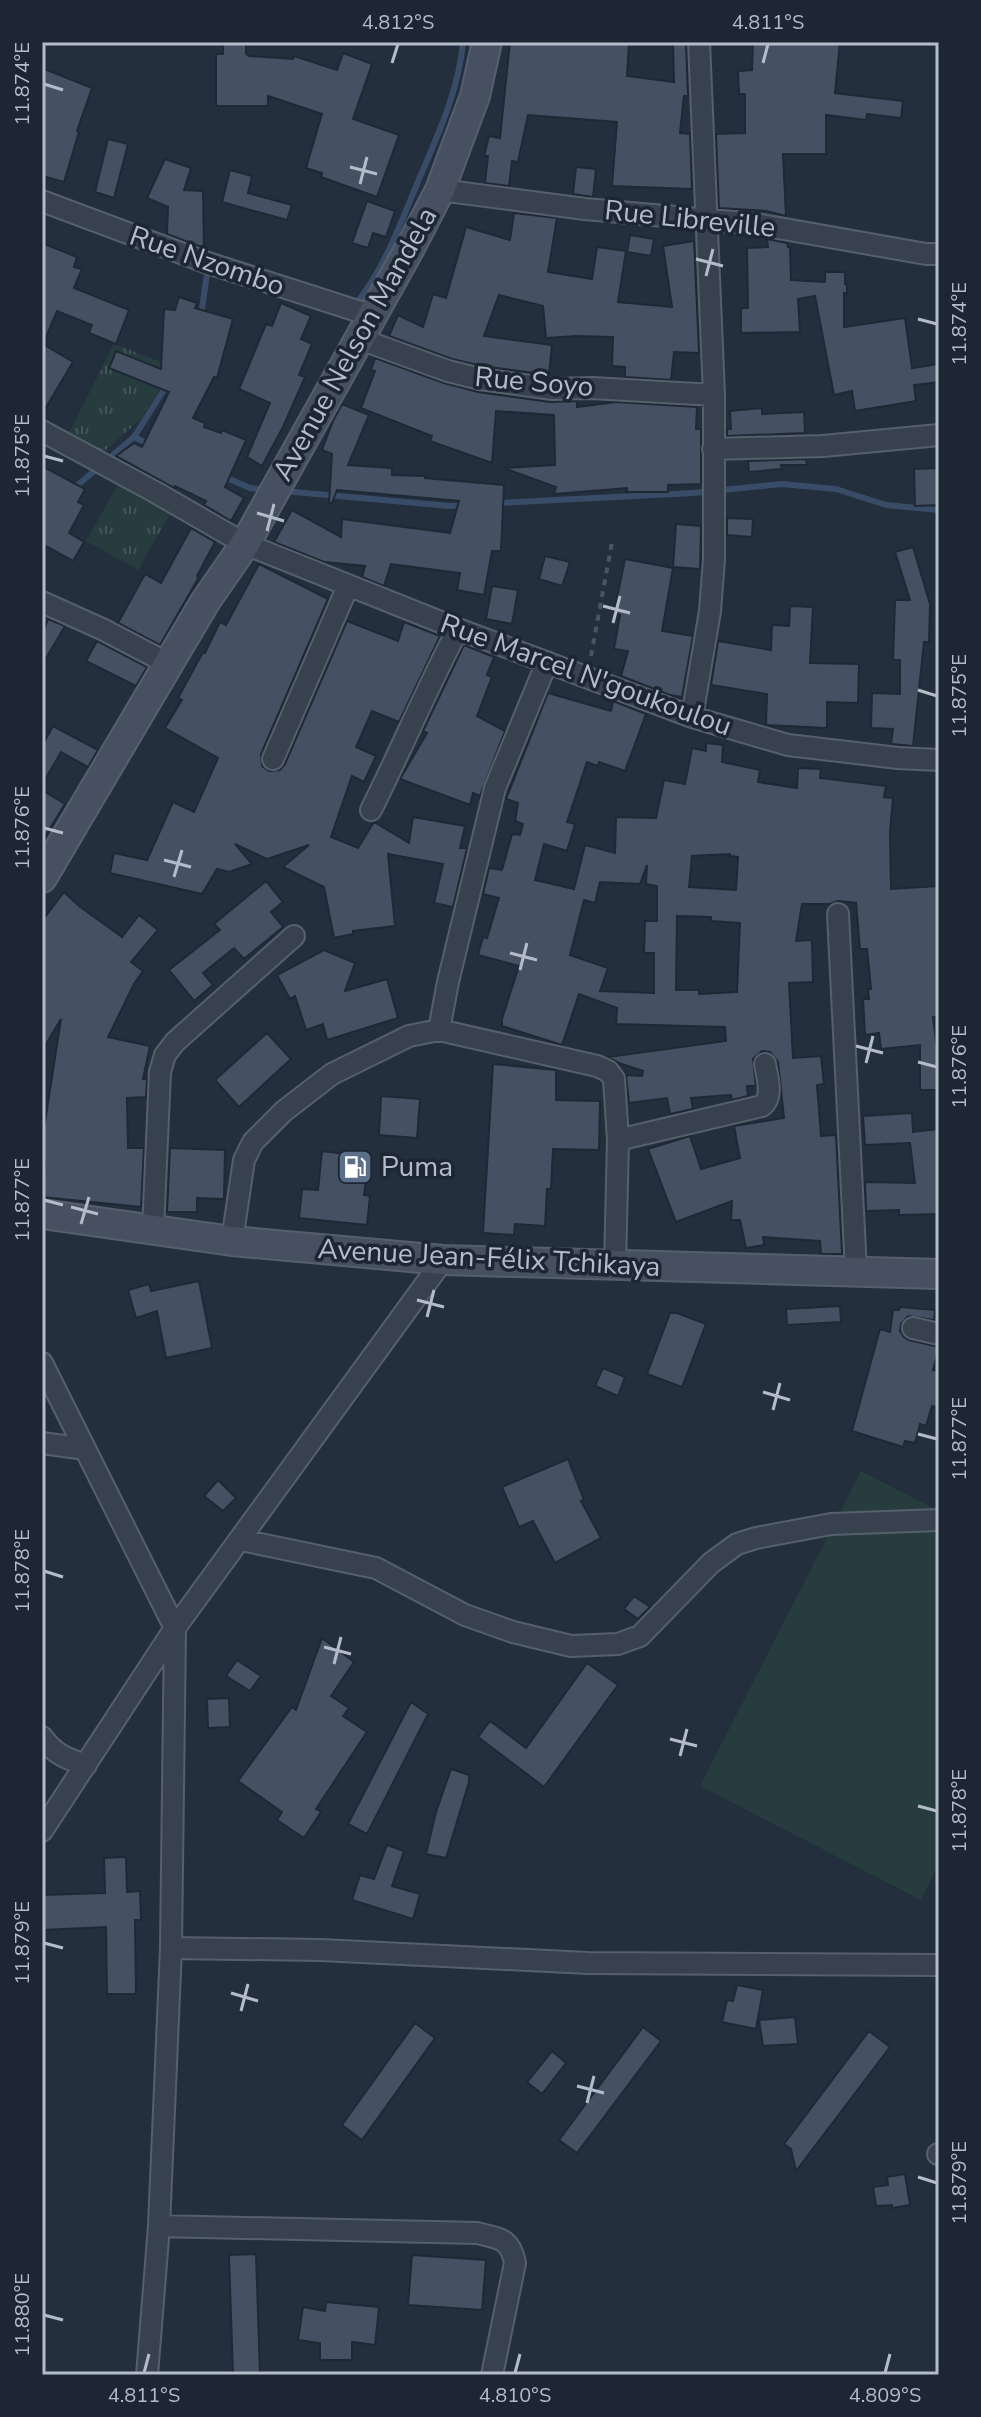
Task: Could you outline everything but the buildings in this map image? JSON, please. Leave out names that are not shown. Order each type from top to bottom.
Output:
[{"type":"street","name":"Avenue Nelson Mandela","points":[[42,878],[205,602],[245,544],[440,190],[475,96],[487,42]]},
{"type":"street","points":[[692,717],[711,598],[714,559],[714,395],[699,42]]},
{"type":"street","name":"Rue Libreville","points":[[440,190],[585,209],[756,224],[939,254]]},
{"type":"street","name":"Rue Nzombo","points":[[42,201],[205,262],[366,328]]},
{"type":"street","name":"Rue Soyo","points":[[366,328],[448,371],[480,379],[552,389],[592,388],[714,395]]},
{"type":"street","name":"Rue Marcel N'goukoulou","points":[[42,431],[245,544],[692,717],[788,745],[939,760]]},
{"type":"street","points":[[713,449],[823,446],[939,435]]},
{"type":"street","points":[[273,759],[348,586]]},
{"type":"street","points":[[42,602],[169,664]]},
{"type":"street","points":[[371,810],[458,629]]},
{"type":"street","points":[[439,1030],[495,788],[547,662]]},
{"type":"street","points":[[838,914],[856,1271]]},
{"type":"street","points":[[153,1230],[160,1072],[165,1055],[175,1042],[294,936]]},
{"type":"street","points":[[232,1241],[244,1160],[253,1142],[284,1111],[332,1074],[409,1036],[439,1030],[597,1066],[608,1071],[614,1079],[618,1140],[615,1266]]},
{"type":"street","points":[[618,1140],[762,1106],[769,1096],[765,1064]]},
{"type":"street","name":"Avenue Jean-Félix Tchikaya","points":[[42,1214],[232,1241],[443,1260],[939,1274]]},
{"type":"street","points":[[42,1831],[175,1628],[443,1260]]},
{"type":"street","points":[[913,1328],[939,1334]]},
{"type":"street","points":[[42,1363],[175,1628],[171,1948],[159,2226],[147,2375]]},
{"type":"street","points":[[42,1443],[85,1449]]},
{"type":"street","points":[[241,1540],[376,1568],[465,1615],[513,1632],[571,1646],[618,1644],[640,1636],[711,1563],[737,1544],[831,1524],[939,1520]]},
{"type":"street","points":[[42,1737],[49,1747],[64,1758],[86,1765]]},
{"type":"street","points":[[171,1948],[321,1950],[588,1963],[939,1965]]},
{"type":"street","points":[[159,2226],[477,2233],[505,2241],[512,2249],[515,2263],[492,2375]]},
{"type":"path","points":[[587,678],[612,542]]},
{"type":"green space","points":[[114,344],[174,367],[141,419],[100,455],[67,437]]},
{"type":"green space","points":[[119,483],[171,512],[138,570],[86,541]]},
{"type":"green space","points":[[861,1471],[939,1511],[939,1864],[921,1900],[700,1786]]},
{"type":"waterway","points":[[354,306],[390,248],[432,150],[452,97],[463,42]]},
{"type":"waterway","points":[[201,315],[208,267]]},
{"type":"waterway","points":[[107,460],[134,437],[167,385]]},
{"type":"waterway","points":[[134,437],[149,444]]},
{"type":"waterway","points":[[74,488],[99,467]]},
{"type":"waterway","points":[[222,476],[250,488],[268,490]]},
{"type":"waterway","points":[[498,503],[693,493],[782,484],[836,489],[886,505],[939,510]]},
{"type":"waterway","points":[[283,491],[463,505]]},
{"type":"place","name":"Puma","points":[[355,1167]]}]
